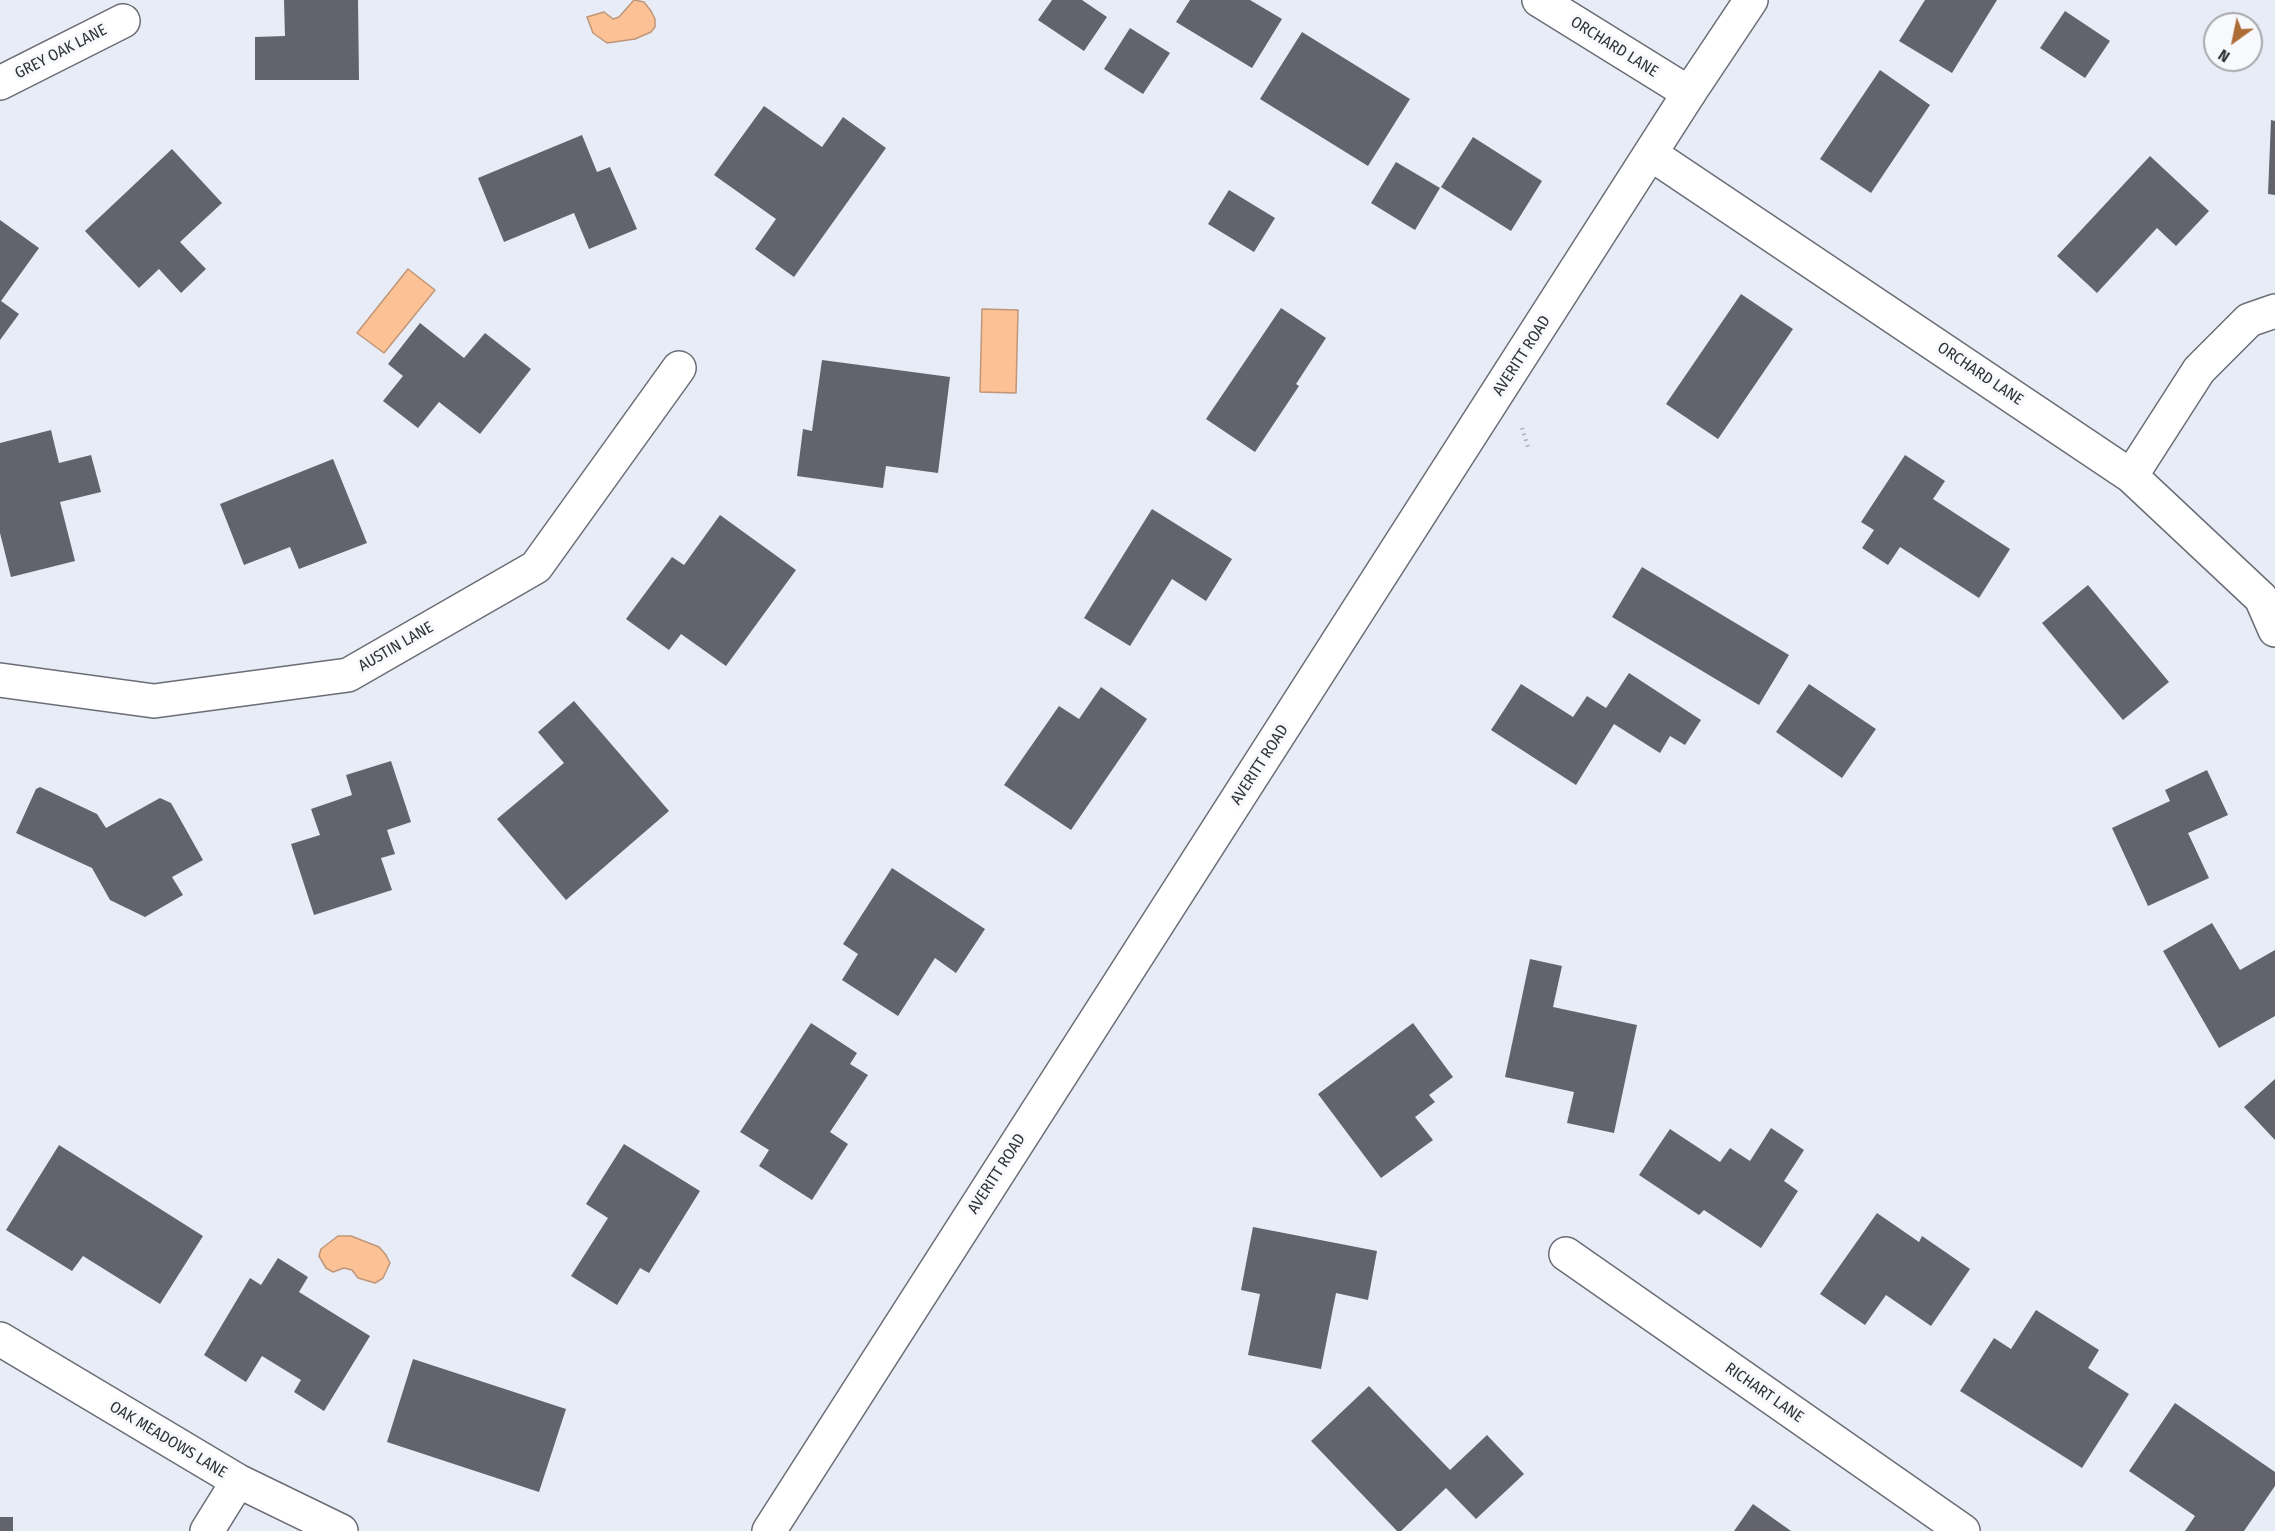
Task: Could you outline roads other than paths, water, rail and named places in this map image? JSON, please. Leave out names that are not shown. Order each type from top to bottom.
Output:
[{"type":"street","name":"ORCHARD LANE","points":[[1539,0],[1689,93]]},
{"type":"street","name":"AVERITT ROAD","points":[[769,1531],[1689,93],[1751,0]]},
{"type":"street","name":"GREY OAK LANE","points":[[0,83],[123,21]]},
{"type":"street","name":"ORCHARD LANE","points":[[1652,154],[2132,476],[2261,598],[2275,630]]},
{"type":"street","points":[[2132,476],[2199,370],[2249,320],[2275,311]]},
{"type":"street","name":"AUSTIN LANE","points":[[0,680],[154,701],[348,675],[536,567],[679,368]]},
{"type":"street","name":"RICHART LANE","points":[[1566,1254],[1952,1528]]},
{"type":"street","name":"OAK MEADOWS LANE","points":[[0,1339],[238,1481],[341,1531]]},
{"type":"street","points":[[207,1531],[238,1481]]}]
